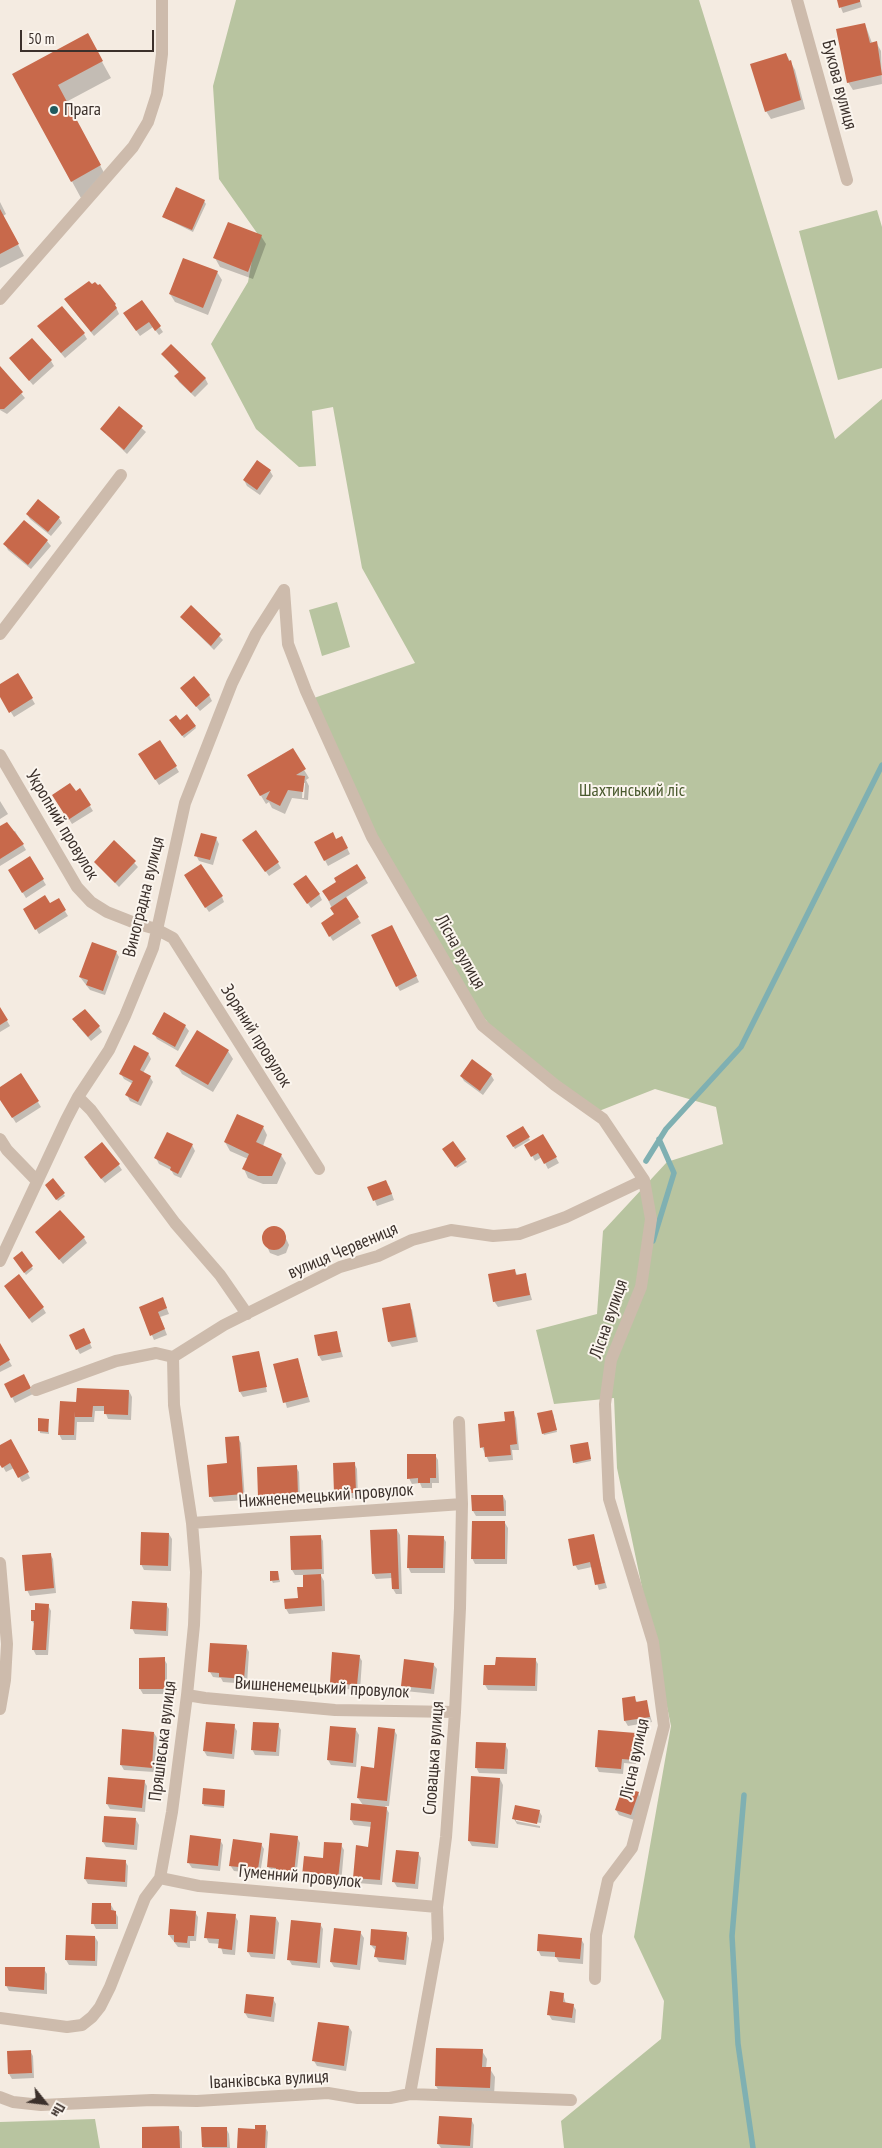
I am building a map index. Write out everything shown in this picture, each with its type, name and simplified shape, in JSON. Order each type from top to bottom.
[{"type":"street","points":[[0,299],[133,147],[148,122],[157,94],[162,54],[162,0]]},
{"type":"street","name":"Букова вулиця","points":[[797,0],[847,180]]},
{"type":"street","points":[[0,634],[121,475]]},
{"type":"street","name":"Виноградна вулиця","points":[[0,1261],[78,1097],[113,1042],[153,948],[185,803],[232,683],[256,634],[284,590]]},
{"type":"street","name":"Лісна вулиця","points":[[284,590],[288,644],[306,691],[372,836],[482,1025],[555,1085],[603,1119],[644,1180],[651,1219],[641,1287],[611,1360],[604,1404],[608,1498],[653,1642],[664,1726],[632,1848],[608,1880],[596,1935],[595,1979]]},
{"type":"street","name":"Укропний провулок","points":[[0,755],[77,887],[91,902],[107,912],[156,929]]},
{"type":"street","name":"Зоряний провулок","points":[[156,929],[173,938],[319,1169]]},
{"type":"street","points":[[78,1097],[92,1110],[175,1223],[220,1275],[247,1314]]},
{"type":"street","points":[[0,1139],[7,1150],[37,1181]]},
{"type":"street","name":"вулиця Червениця","points":[[173,1357],[188,1346],[247,1314],[340,1267],[378,1256],[412,1240],[450,1230],[493,1236],[519,1234],[566,1217],[644,1180]]},
{"type":"street","points":[[36,1390],[116,1361],[156,1353],[173,1357]]},
{"type":"street","name":"Пряшівська вулиця","points":[[0,2018],[68,2027],[82,2025],[92,2017],[100,2007],[110,1987],[145,1898],[160,1878],[172,1812],[187,1695],[194,1625],[196,1572],[192,1523],[174,1405],[173,1357]]},
{"type":"street","name":"Словацька вулиця","points":[[410,2094],[438,1939],[437,1907],[446,1837],[460,1608],[462,1504],[459,1422]]},
{"type":"street","name":"Нижненемецький провулок","points":[[192,1523],[462,1504]]},
{"type":"street","points":[[0,1563],[7,1644],[5,1680],[0,1709]]},
{"type":"street","name":"Вишненемецький провулок","points":[[187,1695],[335,1710],[455,1712]]},
{"type":"street","name":"Гуменний провулок","points":[[160,1878],[198,1886],[437,1907]]},
{"type":"street","name":"Іванківська вулиця","points":[[0,2097],[14,2102],[41,2105],[152,2100],[198,2101],[328,2093],[358,2098],[390,2098],[410,2094],[571,2100]]},
{"type":"green space","name":"Шахтинський ліс","points":[[236,0],[699,0],[835,439],[882,399],[882,2148],[564,2148],[561,2121],[661,2039],[664,2001],[634,1937],[671,1726],[617,1468],[614,1398],[554,1404],[536,1330],[597,1314],[603,1231],[667,1162],[723,1144],[716,1107],[655,1089],[599,1111],[509,1049],[449,974],[362,817],[314,698],[415,663],[362,568],[333,407],[312,411],[316,466],[299,467],[256,429],[211,344],[248,282],[257,233],[219,179],[213,86]]},
{"type":"green space","points":[[877,210],[882,227],[882,368],[838,380],[799,231]]},
{"type":"green space","points":[[337,602],[350,647],[322,656],[309,610]]},
{"type":"green space","points":[[95,2119],[100,2148],[0,2148],[0,2122]]},
{"type":"building","points":[[837,0],[860,0],[860,2],[839,8]]},
{"type":"building","points":[[865,23],[870,43],[877,41],[882,75],[847,83],[836,29]]},
{"type":"building","points":[[88,33],[103,61],[58,85],[101,165],[71,182],[12,74]]},
{"type":"building","points":[[786,53],[789,61],[791,60],[801,100],[765,112],[750,64]]},
{"type":"building","points":[[176,187],[205,200],[192,230],[162,217]]},
{"type":"building","points":[[0,209],[19,244],[0,254]]},
{"type":"building","points":[[228,222],[262,235],[248,272],[213,258]]},
{"type":"building","points":[[183,258],[218,271],[203,308],[169,294]]},
{"type":"building","points":[[89,281],[92,284],[95,282],[98,285],[100,284],[117,308],[91,332],[64,299]]},
{"type":"building","points":[[142,300],[161,326],[155,331],[149,322],[136,331],[123,313]]},
{"type":"building","points":[[62,306],[85,333],[61,353],[37,326]]},
{"type":"building","points":[[32,338],[52,360],[29,381],[9,358]]},
{"type":"building","points":[[171,344],[206,378],[191,393],[174,376],[179,372],[161,354]]},
{"type":"building","points":[[0,366],[23,392],[4,409],[0,409]]},
{"type":"building","points":[[119,406],[143,426],[124,450],[100,429]]},
{"type":"building","points":[[257,460],[271,470],[257,490],[243,480]]},
{"type":"building","points":[[38,499],[60,517],[48,532],[26,514]]},
{"type":"building","points":[[24,520],[48,540],[28,565],[3,544]]},
{"type":"building","points":[[191,605],[221,634],[211,646],[180,617]]},
{"type":"building","points":[[18,673],[33,698],[9,713],[0,697],[0,684]]},
{"type":"building","points":[[194,676],[210,695],[196,707],[180,688]]},
{"type":"building","points":[[187,714],[196,726],[182,736],[169,720],[176,715],[180,720]]},
{"type":"building","points":[[160,740],[177,766],[155,780],[138,754]]},
{"type":"building","points":[[293,748],[306,769],[296,775],[305,776],[303,792],[288,790],[280,806],[266,799],[270,791],[260,796],[247,775]]},
{"type":"building","points":[[70,783],[76,791],[80,788],[91,805],[68,820],[52,795]]},
{"type":"building","points":[[7,822],[24,844],[0,859],[0,826]]},
{"type":"building","points":[[256,830],[279,862],[265,872],[242,840]]},
{"type":"building","points":[[333,832],[336,839],[342,836],[348,848],[324,861],[314,842]]},
{"type":"building","points":[[201,833],[217,837],[210,860],[194,856]]},
{"type":"building","points":[[114,840],[136,861],[115,883],[94,862]]},
{"type":"building","points":[[30,856],[44,879],[22,893],[8,870]]},
{"type":"building","points":[[201,864],[223,896],[205,908],[184,875]]},
{"type":"building","points":[[357,864],[366,878],[329,901],[322,891],[336,882],[334,878]]},
{"type":"building","points":[[306,875],[320,894],[307,904],[293,884]]},
{"type":"building","points":[[45,895],[50,903],[59,898],[66,910],[35,930],[23,909]]},
{"type":"building","points":[[346,897],[359,917],[329,937],[321,923],[334,914],[330,908]]},
{"type":"building","points":[[392,925],[417,976],[396,987],[371,935]]},
{"type":"building","points":[[92,942],[117,951],[103,991],[86,985],[88,980],[79,977]]},
{"type":"building","points":[[0,1007],[8,1020],[0,1025]]},
{"type":"building","points":[[85,1009],[100,1026],[88,1037],[72,1019]]},
{"type":"building","points":[[164,1012],[186,1025],[175,1047],[152,1034]]},
{"type":"building","points":[[197,1030],[229,1050],[208,1085],[175,1066]]},
{"type":"building","points":[[134,1045],[149,1053],[140,1070],[151,1076],[138,1102],[125,1095],[133,1081],[119,1074]]},
{"type":"building","points":[[472,1059],[492,1074],[480,1091],[460,1076]]},
{"type":"building","points":[[21,1073],[39,1101],[12,1118],[0,1100],[0,1087]]},
{"type":"building","points":[[237,1114],[264,1126],[256,1142],[282,1154],[272,1176],[258,1176],[242,1169],[249,1154],[224,1142]]},
{"type":"building","points":[[523,1126],[530,1137],[513,1147],[506,1136]]},
{"type":"building","points":[[167,1132],[193,1144],[178,1174],[170,1170],[171,1167],[154,1158]]},
{"type":"building","points":[[543,1134],[557,1157],[544,1164],[538,1153],[531,1157],[524,1145]]},
{"type":"building","points":[[453,1141],[466,1159],[455,1167],[442,1149]]},
{"type":"building","points":[[102,1142],[120,1164],[101,1179],[84,1157]]},
{"type":"building","points":[[53,1178],[65,1193],[56,1200],[45,1185]]},
{"type":"building","points":[[386,1180],[392,1194],[373,1201],[367,1187]]},
{"type":"building","points":[[60,1210],[85,1237],[59,1260],[35,1232]]},
{"type":"building","points":[[274,1226],[279,1227],[285,1233],[285,1243],[279,1249],[274,1250],[269,1249],[263,1243],[262,1238],[263,1233],[269,1227]]},
{"type":"building","points":[[22,1251],[33,1266],[24,1273],[13,1258]]},
{"type":"building","points":[[515,1269],[516,1275],[526,1273],[530,1295],[493,1302],[488,1274]]},
{"type":"building","points":[[19,1274],[44,1307],[29,1319],[4,1286]]},
{"type":"building","points":[[163,1297],[167,1308],[158,1312],[165,1329],[150,1336],[139,1307]]},
{"type":"building","points":[[410,1303],[416,1337],[388,1342],[382,1308]]},
{"type":"building","points":[[84,1328],[91,1343],[76,1350],[69,1335]]},
{"type":"building","points":[[337,1331],[341,1352],[318,1356],[314,1335]]},
{"type":"building","points":[[0,1343],[10,1360],[0,1366]]},
{"type":"building","points":[[259,1351],[267,1387],[239,1392],[232,1356]]},
{"type":"building","points":[[298,1358],[308,1397],[283,1403],[273,1364]]},
{"type":"building","points":[[24,1374],[31,1388],[11,1398],[4,1384]]},
{"type":"building","points":[[77,1388],[129,1390],[128,1415],[104,1414],[104,1406],[93,1406],[92,1417],[75,1417],[75,1411],[74,1435],[58,1435],[60,1401],[76,1402]]},
{"type":"building","points":[[552,1410],[557,1430],[542,1434],[537,1413]]},
{"type":"building","points":[[514,1411],[517,1444],[510,1445],[511,1455],[485,1457],[484,1447],[480,1448],[478,1424],[505,1421],[504,1412]]},
{"type":"building","points":[[38,1418],[49,1419],[48,1432],[38,1431]]},
{"type":"building","points":[[239,1436],[243,1494],[209,1497],[207,1465],[227,1463],[225,1437]]},
{"type":"building","points":[[11,1439],[29,1472],[18,1478],[10,1463],[2,1468],[0,1465],[0,1445]]},
{"type":"building","points":[[588,1442],[591,1459],[573,1463],[570,1445]]},
{"type":"building","points":[[407,1454],[436,1454],[436,1478],[430,1478],[430,1483],[418,1483],[418,1478],[407,1479]]},
{"type":"building","points":[[355,1462],[356,1493],[334,1493],[333,1463]]},
{"type":"building","points":[[297,1465],[298,1495],[258,1497],[257,1467]]},
{"type":"building","points":[[471,1495],[503,1495],[504,1511],[472,1511]]},
{"type":"building","points":[[472,1521],[505,1521],[505,1559],[471,1559]]},
{"type":"building","points":[[397,1529],[399,1589],[392,1589],[391,1573],[372,1574],[370,1530]]},
{"type":"building","points":[[141,1532],[169,1533],[168,1566],[140,1565]]},
{"type":"building","points":[[594,1534],[605,1583],[595,1585],[590,1562],[573,1566],[568,1539]]},
{"type":"building","points":[[321,1535],[322,1569],[291,1570],[290,1536]]},
{"type":"building","points":[[408,1535],[444,1536],[443,1568],[407,1568]]},
{"type":"building","points":[[51,1553],[54,1588],[25,1591],[22,1555]]},
{"type":"building","points":[[270,1571],[278,1571],[279,1580],[270,1581]]},
{"type":"building","points":[[321,1574],[322,1606],[285,1609],[284,1599],[298,1598],[297,1587],[303,1587],[303,1575]]},
{"type":"building","points":[[132,1601],[167,1603],[166,1631],[130,1629]]},
{"type":"building","points":[[35,1603],[49,1604],[46,1650],[32,1650],[34,1621],[31,1621],[31,1610],[35,1610]]},
{"type":"building","points":[[210,1643],[247,1645],[244,1679],[219,1677],[219,1673],[208,1672]]},
{"type":"building","points":[[332,1652],[360,1655],[357,1685],[330,1683]]},
{"type":"building","points":[[165,1657],[165,1689],[139,1689],[139,1658]]},
{"type":"building","points":[[496,1657],[536,1658],[535,1686],[483,1685],[484,1665],[495,1665]]},
{"type":"building","points":[[404,1659],[434,1663],[431,1689],[401,1686]]},
{"type":"building","points":[[635,1696],[636,1702],[647,1700],[650,1717],[624,1721],[622,1698]]},
{"type":"building","points":[[206,1722],[235,1724],[232,1754],[203,1751]]},
{"type":"building","points":[[253,1722],[279,1723],[276,1752],[251,1750]]},
{"type":"building","points":[[330,1726],[356,1728],[353,1763],[327,1760]]},
{"type":"building","points":[[378,1727],[395,1729],[387,1801],[357,1798],[361,1766],[374,1768]]},
{"type":"building","points":[[122,1729],[154,1732],[152,1768],[120,1765]]},
{"type":"building","points":[[598,1730],[636,1733],[634,1760],[622,1759],[621,1769],[595,1767]]},
{"type":"building","points":[[476,1742],[506,1743],[504,1769],[475,1768]]},
{"type":"building","points":[[471,1776],[500,1778],[495,1844],[468,1841]]},
{"type":"building","points":[[108,1777],[145,1780],[142,1808],[106,1804]]},
{"type":"building","points":[[623,1787],[639,1792],[631,1815],[615,1810]]},
{"type":"building","points":[[203,1788],[225,1790],[224,1806],[202,1804]]},
{"type":"building","points":[[351,1803],[387,1807],[380,1880],[353,1878],[356,1845],[368,1847],[371,1822],[350,1820]]},
{"type":"building","points":[[515,1805],[540,1810],[537,1824],[512,1819]]},
{"type":"building","points":[[104,1816],[136,1818],[134,1845],[102,1842]]},
{"type":"building","points":[[270,1833],[298,1836],[294,1873],[276,1871],[276,1868],[267,1867]]},
{"type":"building","points":[[190,1835],[221,1839],[218,1866],[187,1863]]},
{"type":"building","points":[[233,1839],[262,1843],[258,1869],[229,1866]]},
{"type":"building","points":[[324,1842],[342,1843],[338,1879],[302,1876],[304,1856],[323,1858]]},
{"type":"building","points":[[396,1850],[419,1852],[415,1884],[392,1882]]},
{"type":"building","points":[[86,1857],[126,1860],[125,1882],[84,1879]]},
{"type":"building","points":[[92,1903],[111,1903],[111,1910],[116,1911],[116,1924],[91,1924]]},
{"type":"building","points":[[170,1909],[196,1911],[194,1936],[188,1936],[187,1943],[174,1942],[174,1935],[168,1935]]},
{"type":"building","points":[[207,1912],[236,1914],[232,1950],[218,1948],[219,1939],[204,1938]]},
{"type":"building","points":[[250,1915],[276,1917],[273,1954],[247,1952]]},
{"type":"building","points":[[291,1920],[321,1923],[317,1963],[287,1960]]},
{"type":"building","points":[[334,1928],[361,1931],[357,1965],[330,1962]]},
{"type":"building","points":[[371,1929],[407,1932],[404,1960],[374,1957],[376,1946],[370,1945]]},
{"type":"building","points":[[538,1934],[582,1938],[580,1959],[555,1957],[555,1952],[537,1951]]},
{"type":"building","points":[[66,1935],[95,1936],[95,1961],[65,1960]]},
{"type":"building","points":[[5,1967],[45,1967],[44,1990],[5,1986]]},
{"type":"building","points":[[550,1991],[564,1993],[563,2002],[574,2004],[572,2018],[547,2015]]},
{"type":"building","points":[[246,1994],[274,1997],[271,2017],[244,2013]]},
{"type":"building","points":[[318,2022],[349,2026],[344,2066],[312,2061]]},
{"type":"building","points":[[436,2048],[483,2049],[482,2067],[491,2067],[490,2088],[435,2086]]},
{"type":"building","points":[[31,2050],[32,2073],[8,2074],[7,2051]]},
{"type":"building","points":[[439,2116],[472,2118],[470,2146],[437,2144]]},
{"type":"building","points":[[255,2125],[266,2125],[265,2148],[237,2148],[238,2128],[255,2129]]},
{"type":"building","points":[[179,2126],[180,2148],[142,2148],[142,2127]]},
{"type":"building","points":[[201,2127],[227,2127],[227,2147],[202,2147]]},
{"type":"waterway","points":[[646,1161],[666,1129],[741,1047],[882,765]]},
{"type":"waterway","points":[[653,1241],[674,1173],[659,1139]]},
{"type":"waterway","points":[[744,1795],[732,1936],[738,2044],[753,2148]]},
{"type":"place","name":"Прага","points":[[54,110]]}]
